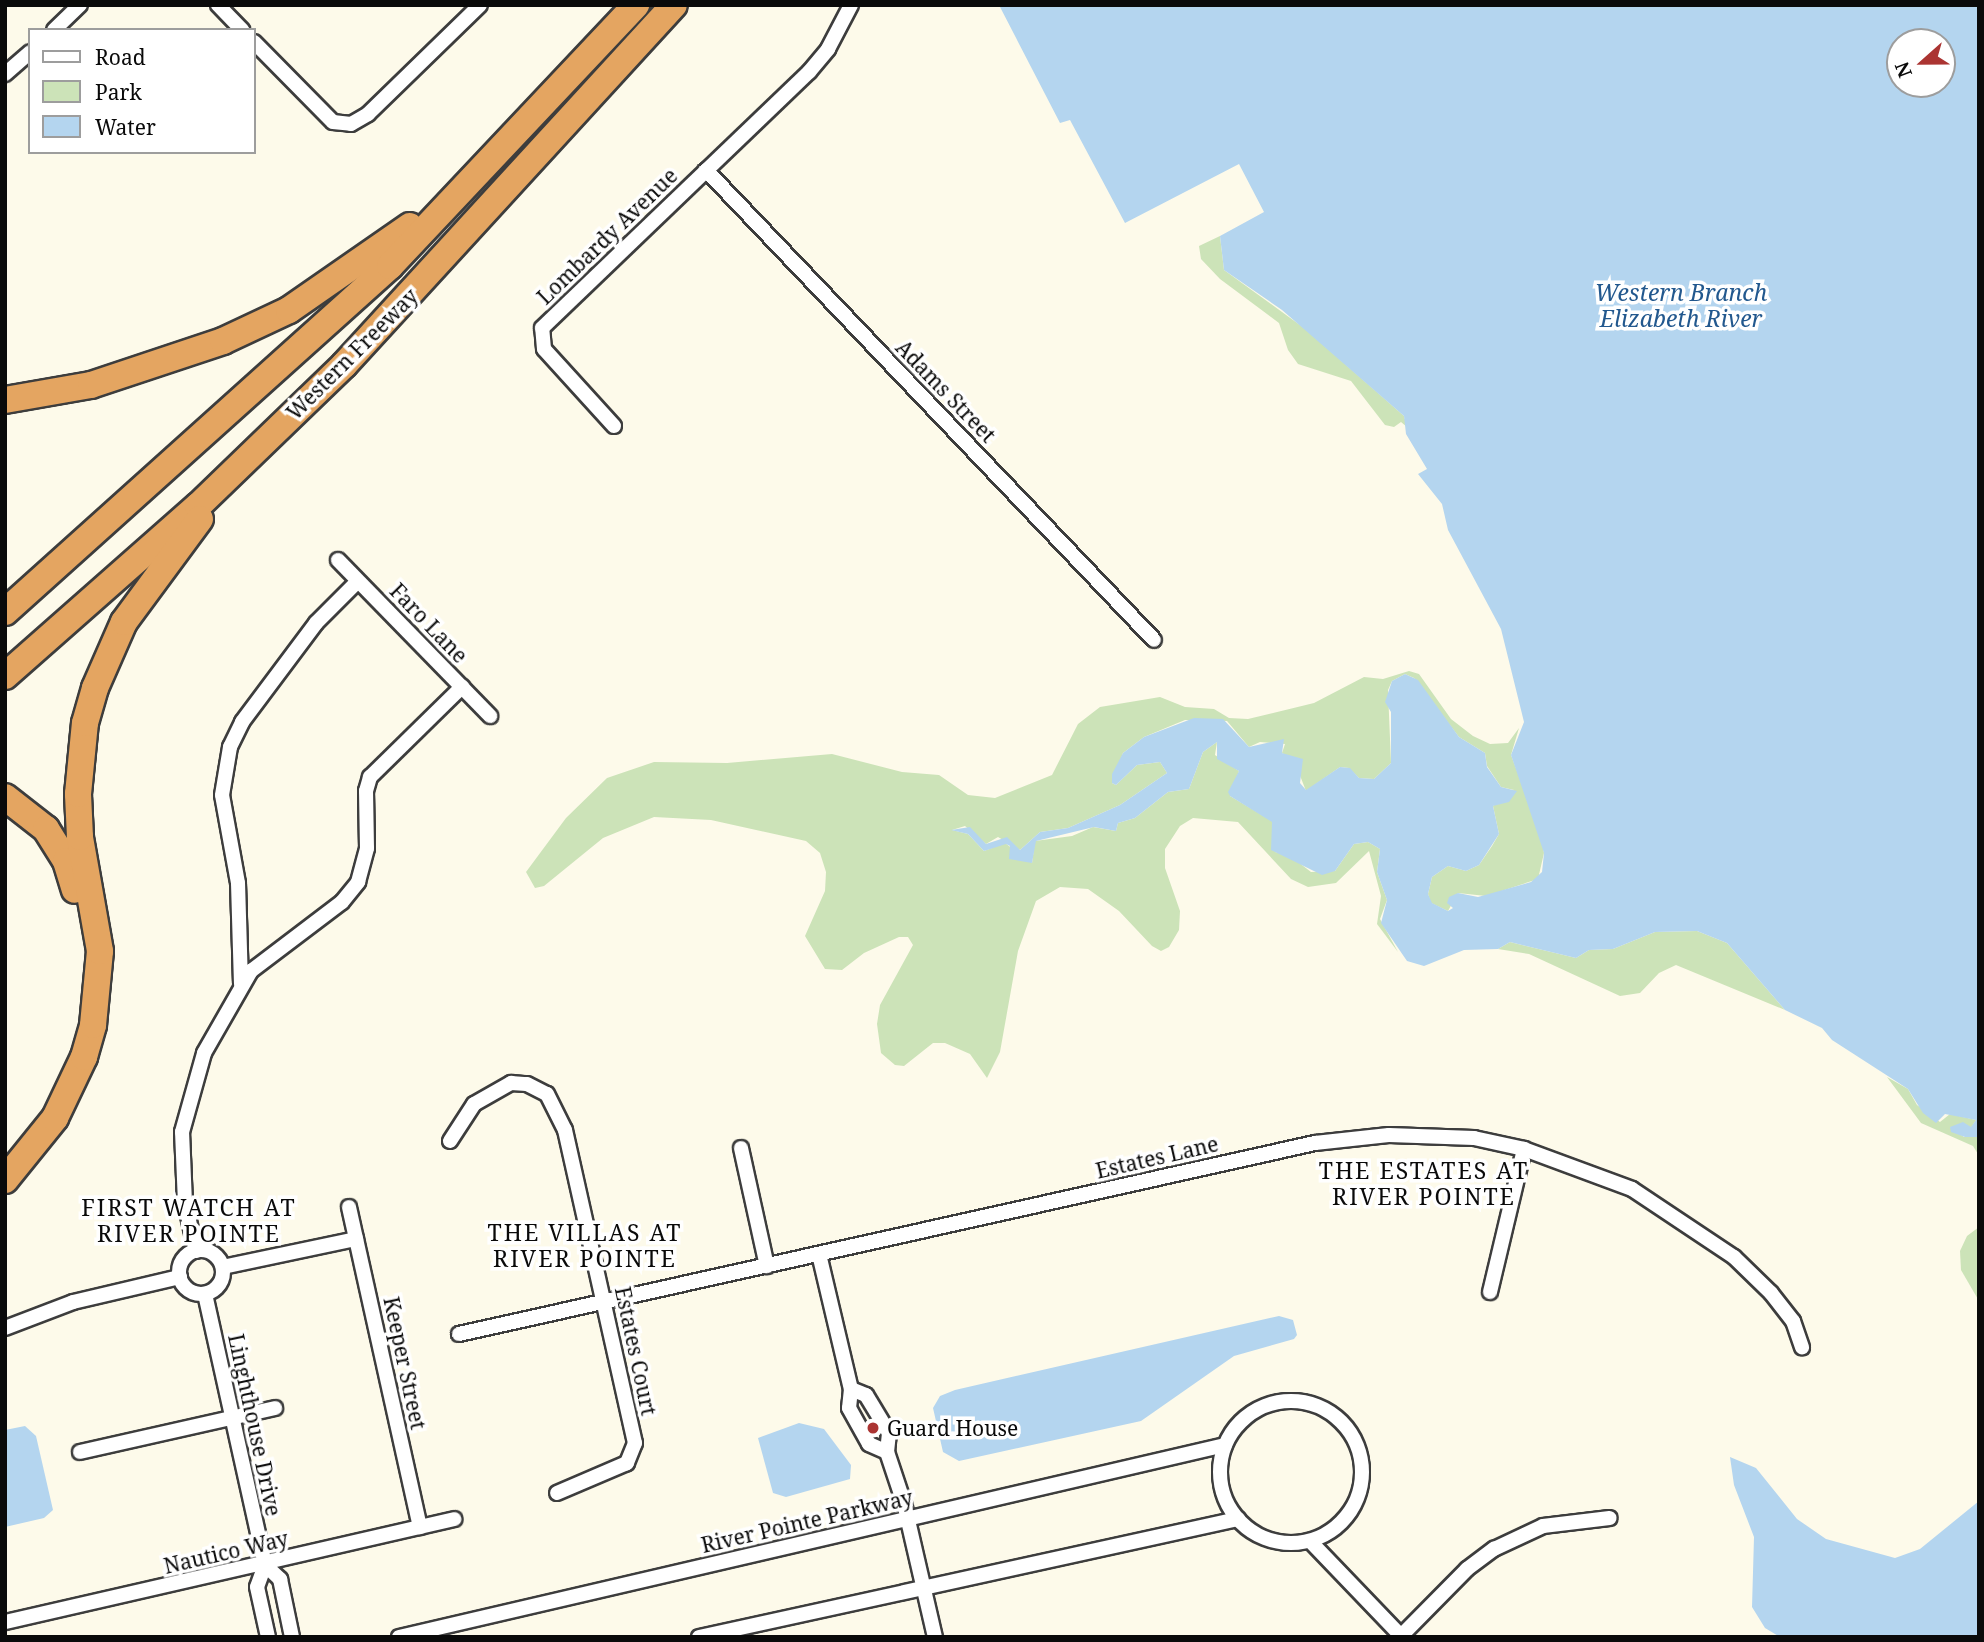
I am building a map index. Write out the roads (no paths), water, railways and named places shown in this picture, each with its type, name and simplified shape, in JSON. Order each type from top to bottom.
[{"type":"highway","name":"Western Freeway","points":[[5,612],[390,266],[636,5]]},
{"type":"highway","name":"Western Freeway","points":[[5,676],[238,468],[385,324],[674,5]]},
{"type":"highway","points":[[5,400],[91,385],[158,365],[289,310],[371,255],[488,164]]},
{"type":"highway","points":[[5,1180],[55,1118],[84,1057],[93,1025],[100,951],[80,837],[78,794],[85,723],[95,688],[135,606],[238,468]]},
{"type":"highway","points":[[5,797],[46,829],[66,861],[79,909],[84,954],[82,992],[68,1055],[43,1108],[7,1153]]},
{"type":"street","points":[[56,28],[80,5]]},
{"type":"street","points":[[218,5],[240,28]]},
{"type":"street","points":[[256,44],[333,122],[351,124],[374,108],[480,5]]},
{"type":"street","name":"Lombardy Avenue","points":[[614,426],[544,349],[539,335],[809,72],[851,5]]},
{"type":"street","points":[[5,74],[28,54]]},
{"type":"street","name":"Adams Street","points":[[706,170],[1154,640]]},
{"type":"street","name":"Faro Lane","points":[[338,560],[490,716]]},
{"type":"street","points":[[241,984],[238,883],[222,795],[230,747],[249,712],[316,623],[358,581]]},
{"type":"street","points":[[196,1251],[182,1168],[186,1106],[204,1053],[241,984],[263,959],[350,894],[358,882],[367,848],[366,791],[370,777],[462,687]]},
{"type":"street","name":"Estates Court","points":[[450,1140],[463,1116],[490,1091],[511,1083],[527,1084],[547,1094],[565,1130],[635,1443],[633,1456],[618,1467],[557,1493]]},
{"type":"street","name":"Estates Lane","points":[[459,1334],[1314,1143],[1389,1135],[1474,1138],[1524,1149],[1632,1189],[1683,1220],[1771,1293],[1793,1321],[1802,1347]]},
{"type":"street","points":[[741,1148],[767,1266]]},
{"type":"street","points":[[1490,1292],[1524,1149]]},
{"type":"street","name":"Keeper Street","points":[[349,1207],[420,1527]]},
{"type":"street","points":[[223,1267],[356,1239]]},
{"type":"street","points":[[196,1251],[216,1255],[223,1267],[220,1285],[205,1294],[192,1292],[180,1277],[184,1258],[196,1251]]},
{"type":"street","points":[[819,1254],[851,1389],[849,1408],[869,1444],[887,1451]]},
{"type":"street","points":[[5,1328],[73,1302],[180,1277]]},
{"type":"street","name":"Linghthouse Drive","points":[[205,1294],[265,1565],[257,1587],[268,1637]]},
{"type":"street","points":[[851,1389],[866,1395],[889,1433],[887,1451],[908,1520],[935,1637]]},
{"type":"street","points":[[1275,1402],[1308,1402],[1339,1417],[1358,1445],[1363,1479],[1351,1511],[1340,1524],[1310,1541],[1271,1540],[1238,1519],[1221,1484],[1225,1445],[1244,1417],[1275,1402]]},
{"type":"street","points":[[80,1452],[275,1408]]},
{"type":"street","name":"River Pointe Parkway","points":[[399,1637],[1225,1445]]},
{"type":"street","points":[[1310,1541],[1402,1637],[1467,1569],[1493,1549],[1543,1526],[1609,1518]]},
{"type":"street","name":"Nautico Way","points":[[5,1622],[265,1565],[454,1519]]},
{"type":"street","points":[[699,1637],[1238,1519]]},
{"type":"street","name":"Linghthouse Drive","points":[[265,1565],[280,1579],[292,1637]]},
{"type":"water","name":"Western Branch Elizabeth River","points":[[999,5],[1979,5],[1979,1137],[1965,1137],[1951,1132],[1950,1127],[1963,1122],[1971,1127],[1976,1120],[1945,1114],[1936,1123],[1923,1113],[1908,1089],[1832,1040],[1822,1028],[1785,1010],[1727,943],[1697,931],[1655,932],[1613,949],[1589,950],[1576,958],[1510,942],[1498,949],[1464,950],[1424,966],[1407,961],[1381,923],[1387,900],[1377,872],[1380,849],[1368,842],[1354,844],[1335,871],[1322,875],[1271,850],[1272,822],[1230,796],[1228,792],[1239,771],[1217,759],[1217,742],[1203,752],[1189,789],[1168,792],[1135,818],[1118,823],[1116,831],[1094,827],[1036,841],[1032,863],[1009,859],[1010,846],[1006,844],[984,851],[968,834],[951,830],[970,827],[986,844],[1007,837],[1020,850],[1040,832],[1068,828],[1120,805],[1167,773],[1160,762],[1137,765],[1116,785],[1112,783],[1112,774],[1123,753],[1144,737],[1194,718],[1223,719],[1249,747],[1284,739],[1282,753],[1303,759],[1300,783],[1306,790],[1340,767],[1350,768],[1359,778],[1374,779],[1391,763],[1391,712],[1385,702],[1392,681],[1405,674],[1418,680],[1459,737],[1485,753],[1487,767],[1501,787],[1517,791],[1509,802],[1493,806],[1499,834],[1479,865],[1466,871],[1448,866],[1432,877],[1428,894],[1432,903],[1448,911],[1453,908],[1447,903],[1449,897],[1458,893],[1478,897],[1531,882],[1542,872],[1544,853],[1511,755],[1524,722],[1501,629],[1448,530],[1442,504],[1418,474],[1427,469],[1406,434],[1404,416],[1282,310],[1224,270],[1220,236],[1264,212],[1239,164],[1125,223],[1070,120],[1060,123]]},
{"type":"water","points":[[1279,1316],[1293,1320],[1297,1335],[1294,1339],[1234,1356],[1141,1421],[959,1461],[943,1452],[933,1408],[940,1396],[955,1390]]},
{"type":"water","points":[[799,1423],[824,1429],[851,1465],[850,1479],[786,1497],[773,1493],[758,1438]]},
{"type":"water","points":[[25,1426],[36,1436],[53,1510],[44,1518],[5,1527],[5,1430]]},
{"type":"water","points":[[1730,1457],[1756,1468],[1797,1519],[1826,1539],[1895,1558],[1920,1549],[1979,1501],[1979,1637],[1780,1637],[1765,1628],[1752,1607],[1754,1537],[1734,1485]]},
{"type":"place","name":"Guard House","points":[[873,1428]]},
{"type":"district","name":"THE ESTATES AT RIVER POINTE","points":[[1424,1183]]},
{"type":"district","name":"FIRST WATCH AT RIVER POINTE","points":[[189,1220]]},
{"type":"district","name":"THE VILLAS AT RIVER POINTE","points":[[585,1245]]}]
